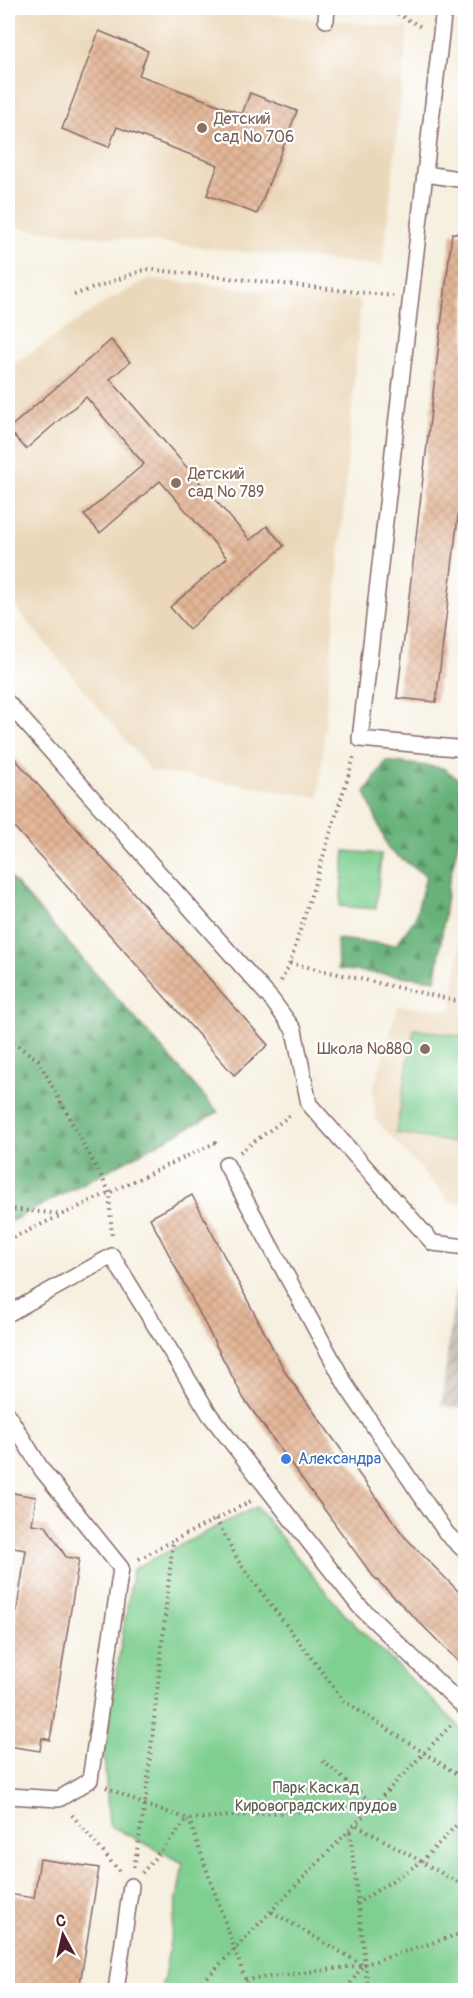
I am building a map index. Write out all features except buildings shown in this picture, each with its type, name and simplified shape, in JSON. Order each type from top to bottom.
[{"type":"lane","points":[[444,8],[360,739],[465,749]]},
{"type":"lane","points":[[426,174],[458,179]]},
{"type":"lane","points":[[8,704],[272,1000],[294,1030],[309,1104],[433,1243],[465,1247]]},
{"type":"lane","points":[[226,1164],[347,1387],[447,1534],[465,1552]]},
{"type":"lane","points":[[8,1314],[112,1256],[210,1415],[359,1606],[462,1713]]},
{"type":"lane","points":[[8,1415],[42,1470],[121,1568],[90,1780],[59,1799],[8,1796]]},
{"type":"lane","points":[[116,1990],[131,1886]]},
{"type":"path","points":[[387,8],[441,38]]},
{"type":"path","points":[[74,295],[147,269],[411,298]]},
{"type":"path","points":[[360,739],[290,963],[465,1003]]},
{"type":"path","points":[[8,1039],[38,1060],[109,1191],[112,1256]]},
{"type":"path","points":[[8,1240],[215,1143],[226,1164],[309,1104]]},
{"type":"path","points":[[8,1209],[62,1214]]},
{"type":"path","points":[[121,1568],[270,1491]]},
{"type":"path","points":[[216,1520],[240,1564],[344,1701],[465,1780]]},
{"type":"path","points":[[131,1886],[145,1805],[173,1541]]},
{"type":"path","points":[[195,1990],[357,1825],[462,1713]]},
{"type":"path","points":[[323,1761],[375,1805]]},
{"type":"path","points":[[90,1780],[145,1805],[189,1819],[375,1805]]},
{"type":"path","points":[[59,1799],[131,1886]]},
{"type":"path","points":[[356,1904],[422,1862],[465,1815]]},
{"type":"path","points":[[131,1886],[189,1819]]},
{"type":"path","points":[[189,1819],[249,1990]]},
{"type":"path","points":[[357,1825],[465,1887]]},
{"type":"path","points":[[350,1832],[356,1904],[368,1990]]},
{"type":"path","points":[[272,1912],[363,1965]]},
{"type":"path","points":[[245,1980],[363,1965],[465,1932]]},
{"type":"path","points":[[346,1990],[363,1965]]},
{"type":"shaded area","name":"Детский сад № 706","points":[[8,8],[206,8],[408,28],[383,266],[8,227]]},
{"type":"shaded area","name":"Детский сад № 789","points":[[149,279],[361,300],[319,797],[151,771],[8,598],[8,368],[107,301]]},
{"type":"shaded area","name":"Школа №880","points":[[465,910],[465,1204],[450,1202],[376,1120],[373,1089],[398,1006],[451,1009]]},
{"type":"shaded area","points":[[455,1289],[465,1290],[465,1409],[441,1406]]},
{"type":"green space","points":[[386,761],[443,768],[465,784],[465,814],[448,886],[436,980],[338,969],[337,939],[396,945],[415,919],[426,876],[389,850],[365,792]]},
{"type":"green space","points":[[345,851],[381,854],[376,909],[340,906]]},
{"type":"green space","points":[[8,875],[218,1112],[8,1223]]},
{"type":"green space","points":[[414,1029],[465,1037],[465,1088],[456,1143],[396,1133]]},
{"type":"green space","name":"Парк Каскад Кировоградских прудов","points":[[256,1507],[346,1616],[465,1732],[465,1990],[162,1990],[183,1863],[109,1825],[104,1753],[133,1569]]},
{"type":"place","name":"Детский сад № 706","points":[[202,128]]},
{"type":"place","name":"Детский сад № 789","points":[[176,483]]},
{"type":"place","name":"Школа №880","points":[[425,1049]]},
{"type":"place","name":"Александра","points":[[286,1459]]}]
